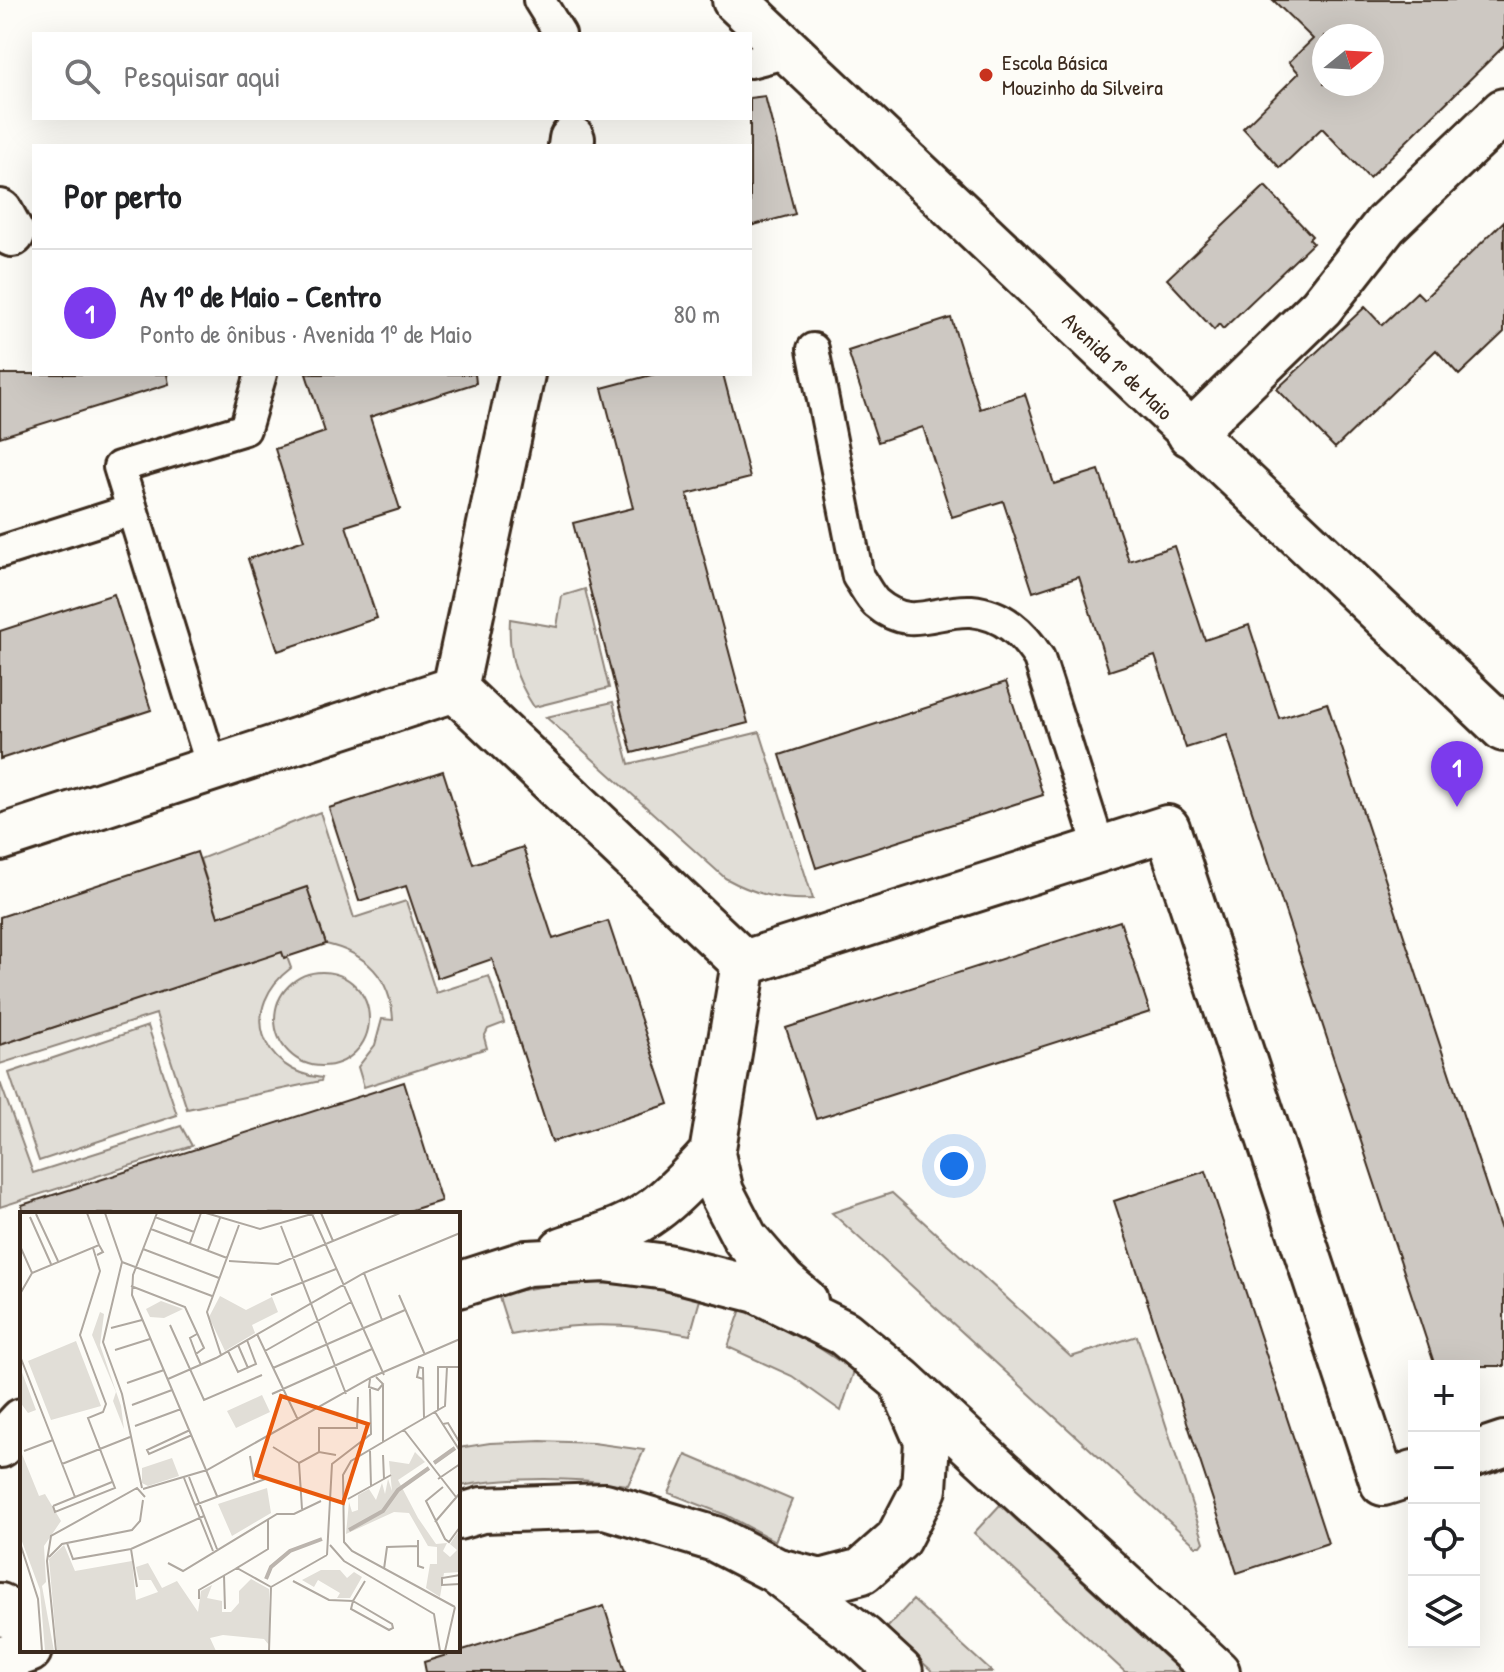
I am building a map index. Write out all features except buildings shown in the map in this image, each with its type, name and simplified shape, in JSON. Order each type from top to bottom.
[{"type":"street","name":"Avenida 1º de Maio","points":[[735,0],[770,57],[1190,434],[1504,729]]},
{"type":"street","points":[[1190,434],[1321,307],[1386,224],[1504,111]]},
{"type":"street","points":[[455,689],[522,376]]},
{"type":"street","points":[[455,689],[744,963]]},
{"type":"street","points":[[0,838],[455,689]]},
{"type":"street","points":[[744,963],[1167,828],[1383,1483],[1408,1475]]},
{"type":"street","points":[[744,963],[712,1154],[721,1192],[745,1238],[783,1282],[902,1381],[1217,1672]]},
{"type":"street","points":[[460,1284],[619,1229],[652,1212],[712,1154]]},
{"type":"street","points":[[527,1263],[605,1259],[667,1267],[757,1290],[844,1333]]},
{"type":"street","points":[[775,1570],[821,1582],[862,1571],[898,1539],[924,1489],[927,1441],[902,1381]]},
{"type":"street","points":[[0,1427],[20,1422]]},
{"type":"street","points":[[0,1445],[20,1423]]},
{"type":"street","points":[[1480,1452],[1504,1444]]},
{"type":"street","points":[[460,1516],[482,1510],[605,1506],[715,1539],[775,1570],[863,1638],[900,1672]]},
{"type":"street","points":[[0,1606],[20,1619]]},
{"type":"street","points":[[0,1660],[23,1652]]},
{"type":"lane","points":[[539,0],[559,32]]},
{"type":"lane","points":[[813,349],[858,577],[876,602],[895,614],[916,620],[970,611],[1004,621],[1025,637],[1039,658],[1100,849]]},
{"type":"lane","points":[[212,767],[119,467],[245,429],[260,376]]},
{"type":"lane","points":[[0,552],[132,510]]},
{"type":"shaded area","points":[[585,589],[609,688],[534,707],[514,665],[510,619],[557,627],[562,596]]},
{"type":"shaded area","points":[[613,702],[629,764],[760,732],[813,899],[768,895],[725,878],[546,717]]},
{"type":"shaded area","points":[[320,812],[354,918],[406,901],[436,993],[489,976],[504,1023],[488,1029],[484,1037],[487,1048],[364,1087],[358,1067],[375,1045],[382,1019],[393,1020],[391,1005],[374,970],[353,954],[326,944],[306,887],[266,901],[291,968],[275,984],[265,1001],[261,1018],[263,1035],[283,1063],[300,1073],[322,1078],[321,1081],[187,1109],[156,1014],[0,1064],[0,1045],[234,967],[200,859]]},
{"type":"shaded area","points":[[322,972],[340,976],[355,986],[365,1001],[369,1019],[365,1037],[355,1052],[340,1062],[322,1066],[304,1062],[289,1052],[279,1037],[275,1019],[279,1001],[289,986],[304,976]]},
{"type":"shaded area","points":[[148,1026],[177,1115],[39,1161],[9,1073]]},
{"type":"shaded area","points":[[0,1082],[33,1173],[181,1126],[192,1146],[0,1207]]},
{"type":"shaded area","points":[[892,1193],[1071,1357],[1137,1336],[1204,1542],[1201,1546],[1196,1546],[832,1213]]},
{"type":"shaded area","points":[[594,1283],[649,1286],[701,1296],[690,1335],[600,1325],[511,1335],[498,1294],[546,1286]]},
{"type":"shaded area","points":[[741,1309],[801,1336],[854,1371],[841,1411],[792,1376],[728,1347]]},
{"type":"shaded area","points":[[490,1443],[593,1443],[644,1450],[628,1485],[544,1479],[502,1480],[460,1486],[460,1448]]},
{"type":"shaded area","points":[[686,1455],[792,1500],[775,1541],[726,1515],[669,1493]]},
{"type":"shaded area","points":[[1000,1505],[1181,1672],[1125,1672],[974,1533]]},
{"type":"shaded area","points":[[913,1600],[992,1672],[933,1672],[886,1629]]},
{"type":"place","name":"Escola Básica Mouzinho da Silveira","points":[[986,75]]},
{"type":"place","name":"Av 1º de Maio - Centro","points":[[1457,807]]}]
